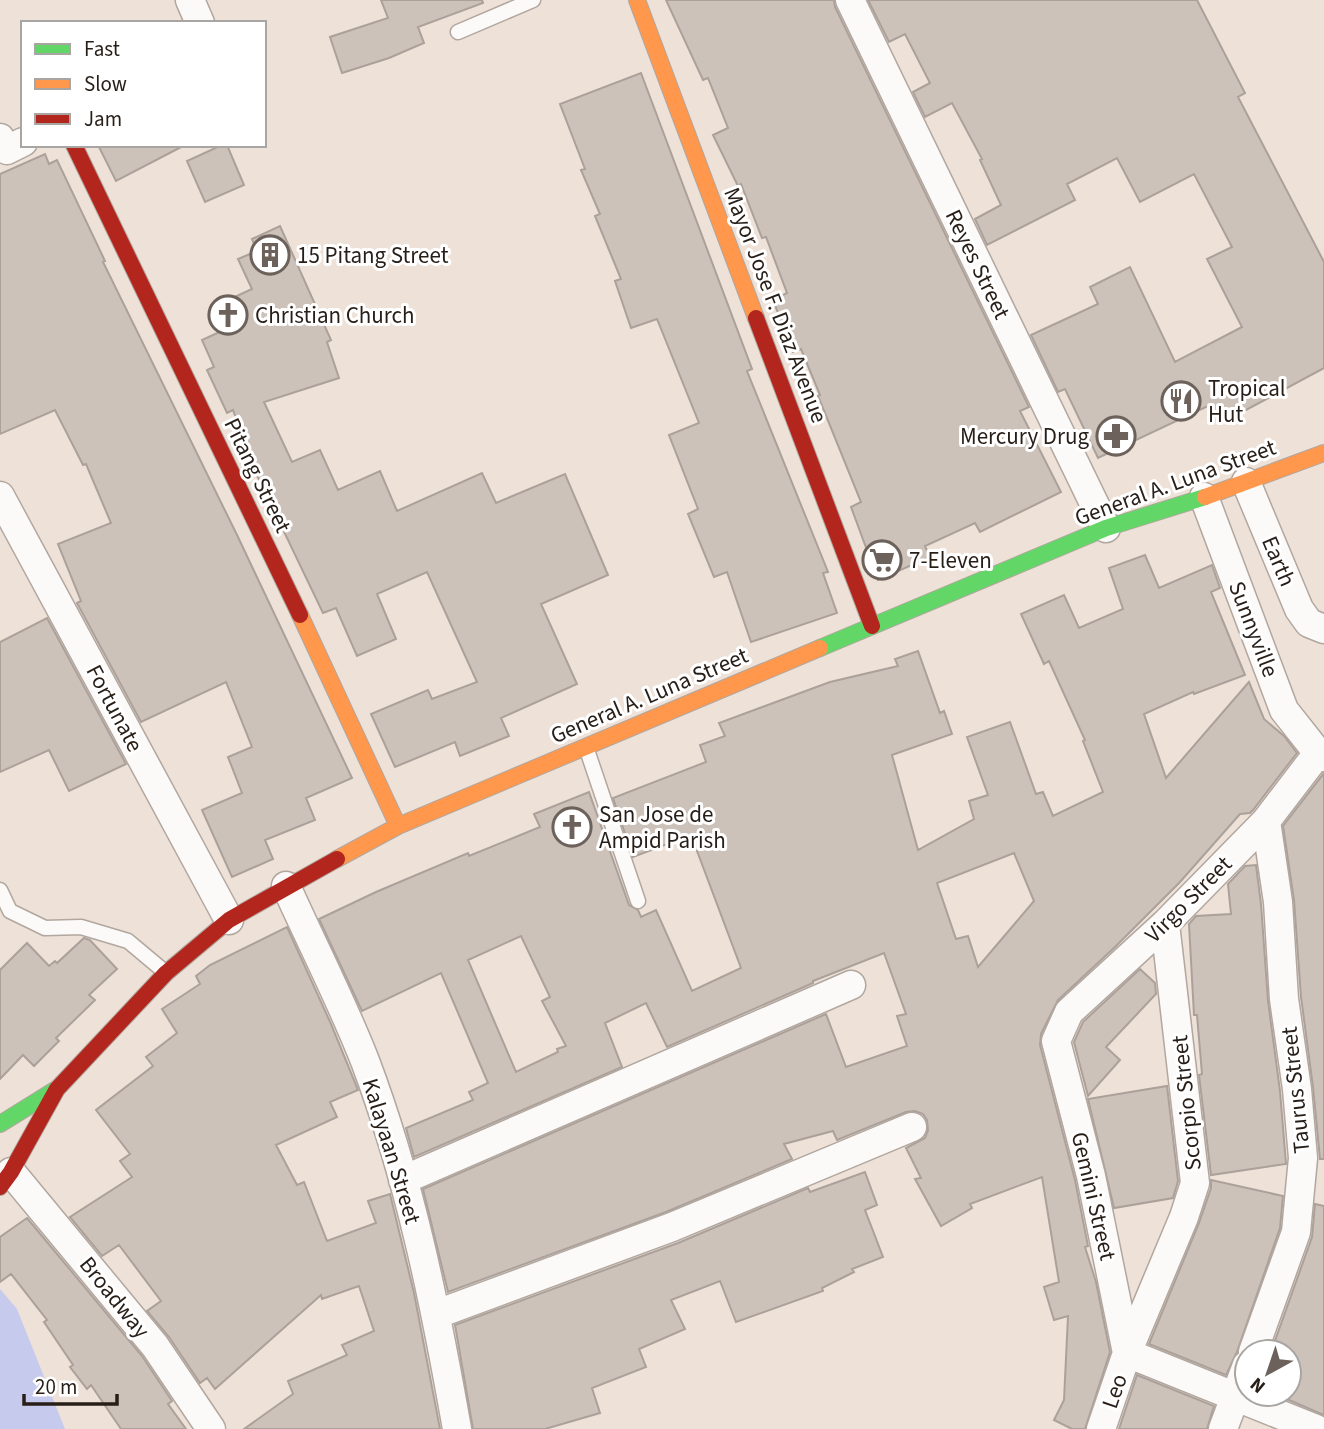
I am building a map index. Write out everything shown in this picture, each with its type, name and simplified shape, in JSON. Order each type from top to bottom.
[{"type":"main road","name":"Mayor Jose F. Diaz Avenue","points":[[637,0],[872,626]]},
{"type":"main road","name":"Pitang Street","points":[[76,147],[333,684],[398,826]]},
{"type":"main road","name":"General A. Luna Street","points":[[6,1179],[57,1089],[166,973],[229,920],[286,886],[398,826],[1106,528],[1203,497],[1324,453]]},
{"type":"main road","name":"General A. Luna Street","points":[[0,1124],[57,1089]]},
{"type":"street","points":[[190,0],[199,21]]},
{"type":"street","name":"Reyes Street","points":[[850,0],[1106,528]]},
{"type":"street","name":"Earth","points":[[1246,482],[1299,609],[1310,623],[1324,629]]},
{"type":"street","name":"Fortunate","points":[[0,496],[229,920]]},
{"type":"street","name":"Sunnyville","points":[[1203,497],[1284,710],[1319,747]]},
{"type":"street","name":"Virgo Street","points":[[1056,1041],[1069,1012],[1165,925],[1266,821],[1319,747]]},
{"type":"street","name":"Taurus Street","points":[[1258,1338],[1296,1232],[1303,1158],[1297,1089],[1284,999],[1278,902],[1266,821]]},
{"type":"street","name":"Kalayaan Street","points":[[286,886],[364,1061],[403,1180],[437,1314],[457,1429]]},
{"type":"street","name":"Scorpio Street","points":[[1127,1353],[1184,1217],[1195,1183],[1165,925]]},
{"type":"street","points":[[403,1180],[852,985]]},
{"type":"street","name":"Gemini Street","points":[[1056,1041],[1091,1176],[1127,1353]]},
{"type":"street","points":[[437,1314],[672,1227],[912,1127]]},
{"type":"street","name":"Broadway","points":[[6,1179],[155,1346],[211,1429]]},
{"type":"street","points":[[1127,1353],[1233,1394]]},
{"type":"street","name":"Leo","points":[[1101,1429],[1127,1353]]},
{"type":"street","points":[[1223,1429],[1233,1401]]},
{"type":"street","points":[[1266,1408],[1315,1429]]},
{"type":"lane","points":[[458,32],[533,0]]},
{"type":"lane","points":[[586,747],[638,901]]},
{"type":"lane","points":[[0,890],[10,911],[45,928],[81,927],[128,941],[166,973]]},
{"type":"water","points":[[0,1289],[17,1309],[65,1429],[0,1429]]},
{"type":"building","points":[[381,0],[482,0],[483,3],[418,27],[424,43],[342,73],[330,37],[388,18]]},
{"type":"building","points":[[666,0],[834,0],[835,7],[1029,407],[1020,411],[1061,492],[980,532],[975,523],[925,546],[930,557],[878,580],[851,507],[861,502],[801,349],[793,352],[773,300],[787,293],[766,237],[762,238],[741,184],[738,186],[713,135],[728,128],[708,78],[703,80]]},
{"type":"building","points":[[868,0],[1197,0],[1245,93],[1238,97],[1324,262],[1324,368],[1220,424],[1210,405],[1098,458],[1065,389],[1058,392],[1031,335],[1098,304],[1090,287],[1130,267],[1175,362],[1242,327],[1207,259],[1232,247],[1194,174],[1140,202],[1117,158],[1067,184],[1075,200],[987,245],[975,219],[1001,205],[980,160],[982,159],[952,103],[925,117],[913,92],[930,83],[905,34],[889,42]]},
{"type":"building","points":[[641,73],[752,369],[747,371],[828,572],[823,573],[837,613],[751,642],[727,572],[714,577],[688,514],[698,509],[669,435],[699,423],[657,319],[631,328],[615,281],[621,279],[595,216],[600,214],[581,170],[585,169],[560,104]]},
{"type":"building","points":[[99,147],[181,147],[116,181]]},
{"type":"building","points":[[218,147],[228,147],[244,185],[205,202],[187,161]]},
{"type":"building","points":[[45,154],[49,164],[57,160],[105,261],[103,262],[352,778],[306,798],[315,820],[265,840],[273,859],[232,877],[202,810],[242,793],[228,757],[252,747],[226,682],[141,722],[77,603],[81,601],[58,544],[111,523],[86,464],[83,465],[55,410],[0,434],[0,174]]},
{"type":"building","points":[[280,226],[331,340],[327,342],[339,378],[264,402],[292,462],[320,450],[338,490],[380,471],[397,511],[482,473],[496,503],[565,474],[608,575],[541,604],[577,684],[501,718],[509,736],[460,756],[455,742],[395,767],[371,714],[428,690],[432,699],[477,682],[427,572],[377,594],[396,639],[357,656],[336,608],[323,613],[252,465],[233,410],[227,413],[207,370],[214,367],[202,340],[224,330],[213,307],[252,289],[238,259],[257,251],[252,239]]},
{"type":"building","points":[[1145,555],[1159,588],[1212,565],[1220,588],[1211,592],[1245,675],[1194,694],[1193,692],[1144,714],[1166,778],[1249,682],[1264,719],[1284,736],[1297,753],[1253,810],[1240,814],[1180,882],[1058,1000],[1041,1034],[1040,1045],[1075,1180],[1088,1246],[1085,1247],[1096,1282],[1110,1352],[1085,1429],[1072,1429],[1054,1420],[1064,1400],[1068,1316],[1054,1320],[1044,1287],[1059,1282],[1042,1177],[970,1204],[972,1208],[941,1226],[915,1179],[921,1178],[906,1148],[925,1138],[928,1130],[923,1114],[915,1111],[906,1112],[837,1140],[833,1131],[784,1144],[792,1159],[666,1212],[448,1292],[423,1189],[826,1014],[846,1067],[907,1046],[897,1016],[906,1014],[884,953],[813,981],[667,1047],[646,1003],[605,1023],[622,1067],[414,1157],[406,1128],[473,1100],[469,1092],[488,1083],[441,973],[362,1011],[319,919],[468,853],[469,856],[540,827],[534,814],[589,792],[629,905],[638,910],[641,917],[656,910],[692,991],[741,968],[691,835],[633,857],[613,798],[706,762],[700,745],[725,736],[719,723],[830,682],[898,666],[895,659],[918,651],[940,713],[944,711],[952,734],[892,755],[918,850],[974,819],[969,801],[988,795],[967,737],[1010,722],[1036,794],[1043,792],[1053,816],[1103,792],[1083,741],[1085,740],[1049,661],[1044,664],[1021,614],[1064,595],[1079,628],[1123,609],[1109,568]],"holes":[[[1014,853],[1034,901],[978,967],[968,936],[956,939],[937,883]],[[521,936],[550,997],[542,1001],[566,1046],[516,1072],[468,960]]]},
{"type":"building","points":[[47,618],[126,764],[69,791],[49,750],[0,772],[0,642]]},
{"type":"building","points":[[1324,773],[1324,1159],[1320,1159],[1301,997],[1294,900],[1283,826]]},
{"type":"building","points":[[1256,865],[1286,1164],[1211,1175],[1199,1075],[1202,1074],[1197,1015],[1194,1015],[1189,924],[1196,916],[1231,914],[1228,884],[1245,866]]},
{"type":"building","points":[[287,927],[358,1090],[330,1102],[337,1117],[276,1145],[297,1185],[304,1182],[327,1241],[376,1223],[368,1201],[390,1194],[414,1293],[440,1429],[244,1429],[293,1394],[288,1381],[347,1355],[342,1345],[374,1331],[359,1286],[322,1299],[321,1295],[215,1389],[207,1378],[200,1383],[169,1337],[147,1311],[161,1301],[119,1245],[102,1256],[70,1217],[132,1177],[120,1161],[130,1154],[96,1110],[153,1066],[146,1057],[177,1033],[162,1009],[200,984],[196,976],[210,965]]},
{"type":"building","points":[[84,938],[90,940],[117,969],[89,995],[95,1000],[56,1038],[59,1041],[34,1066],[23,1055],[0,1079],[0,970],[27,943],[49,966],[55,961],[57,963]]},
{"type":"building","points":[[1140,969],[1155,983],[1156,994],[1106,1047],[1120,1060],[1088,1096],[1074,1042],[1083,1022]]},
{"type":"building","points":[[1167,1086],[1178,1181],[1173,1198],[1114,1208],[1088,1099]]},
{"type":"building","points":[[865,1172],[877,1205],[865,1210],[883,1257],[852,1269],[854,1272],[822,1288],[823,1291],[736,1322],[720,1281],[671,1300],[685,1329],[639,1349],[646,1367],[592,1388],[600,1413],[545,1429],[473,1429],[455,1325],[678,1243],[808,1188],[810,1192]]},
{"type":"building","points":[[1211,1180],[1283,1196],[1280,1228],[1242,1338],[1233,1338],[1233,1360],[1226,1375],[1149,1344],[1211,1188]]},
{"type":"building","points":[[1315,1204],[1324,1206],[1324,1415],[1303,1406],[1303,1338],[1276,1338],[1312,1237]]},
{"type":"building","points":[[27,1218],[142,1356],[172,1401],[168,1404],[186,1429],[121,1429],[91,1385],[87,1389],[70,1367],[73,1365],[44,1322],[47,1320],[11,1274],[0,1282],[0,1237]]},
{"type":"building","points":[[1137,1375],[1214,1406],[1207,1429],[1119,1429]]},
{"type":"traffic: fast","points":[[820,648],[1106,528],[1205,497]]},
{"type":"traffic: fast","points":[[0,1124],[55,1090]]},
{"type":"traffic: slow","points":[[637,0],[756,318]]},
{"type":"traffic: slow","points":[[1205,497],[1324,453]]},
{"type":"traffic: slow","points":[[300,615],[398,826]]},
{"type":"traffic: slow","points":[[337,859],[398,826],[820,648]]},
{"type":"traffic: jam","points":[[75,147],[300,615]]},
{"type":"traffic: jam","points":[[756,318],[872,626]]},
{"type":"traffic: jam","points":[[0,1187],[57,1089],[166,973],[229,920],[337,859]]},
{"type":"place","name":"15 Pitang Street","points":[[270,255]]},
{"type":"place","name":"Christian Church","points":[[228,315]]},
{"type":"place","name":"Tropical Hut","points":[[1181,401]]},
{"type":"place","name":"Mercury Drug","points":[[1116,436]]},
{"type":"place","name":"7-Eleven","points":[[882,560]]},
{"type":"place","name":"San Jose de Ampid Parish","points":[[572,827]]}]
